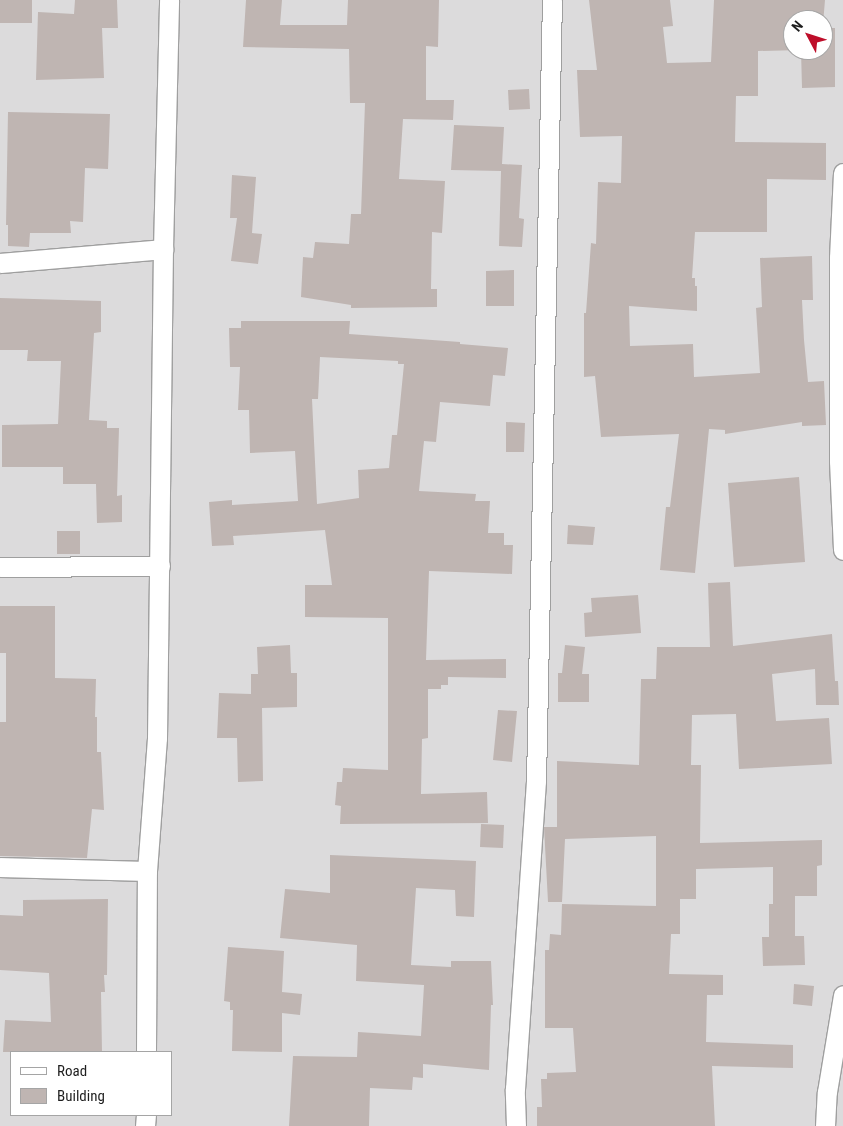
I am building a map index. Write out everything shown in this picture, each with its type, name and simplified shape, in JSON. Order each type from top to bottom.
[{"type":"street","points":[[146,1051],[147,872],[157,738],[163,249],[169,0]]},
{"type":"street","points":[[516,1126],[515,1089],[536,781],[552,0]]},
{"type":"street","points":[[843,173],[839,258],[839,461],[843,550]]},
{"type":"street","points":[[0,263],[163,249]]},
{"type":"street","points":[[0,567],[160,566]]},
{"type":"street","points":[[0,868],[147,872]]},
{"type":"street","points":[[825,1126],[827,1092],[843,995]]},
{"type":"shaded area","points":[[0,0],[843,0],[843,1126],[0,1126]]},
{"type":"building","points":[[0,0],[32,0],[32,23],[0,23]]},
{"type":"building","points":[[75,0],[117,0],[118,28],[102,28],[104,78],[36,80],[38,12],[74,14]]},
{"type":"building","points":[[246,0],[282,0],[280,25],[347,25],[348,0],[439,0],[438,47],[426,46],[426,100],[454,100],[453,120],[403,119],[399,179],[445,181],[442,233],[432,232],[431,289],[437,289],[437,307],[351,308],[351,305],[301,297],[303,257],[313,258],[315,242],[349,244],[351,214],[361,214],[365,103],[350,103],[349,49],[243,47]]},
{"type":"building","points":[[589,0],[670,0],[673,26],[663,27],[667,63],[711,62],[714,0],[825,0],[824,10],[783,10],[783,50],[758,51],[758,96],[736,96],[735,142],[826,143],[826,180],[767,179],[767,232],[695,232],[692,278],[695,278],[695,286],[697,286],[697,311],[629,306],[630,346],[693,344],[694,377],[760,373],[756,308],[762,307],[760,258],[812,256],[813,300],[802,300],[804,340],[808,382],[824,381],[826,425],[802,426],[802,422],[725,434],[725,430],[709,429],[695,573],[660,570],[666,507],[670,507],[679,434],[601,437],[595,376],[584,377],[584,313],[586,313],[591,243],[596,244],[598,182],[621,183],[622,136],[580,137],[577,70],[597,70]]},
{"type":"building","points":[[833,28],[835,28],[835,87],[802,88],[801,60],[833,60]]},
{"type":"building","points":[[529,89],[530,109],[509,110],[508,90]]},
{"type":"building","points":[[8,112],[110,114],[108,169],[85,168],[83,222],[70,221],[71,233],[30,233],[29,247],[8,246],[8,225],[6,225]]},
{"type":"building","points":[[454,125],[504,127],[502,164],[522,165],[519,218],[524,219],[522,247],[499,246],[501,171],[451,170]]},
{"type":"building","points":[[232,175],[256,177],[252,233],[262,234],[258,264],[231,261],[237,218],[230,218]]},
{"type":"building","points":[[514,270],[514,306],[486,306],[486,271]]},
{"type":"building","points":[[0,298],[101,301],[101,332],[94,333],[89,420],[107,421],[107,428],[119,428],[117,496],[122,495],[122,522],[97,523],[96,484],[63,484],[63,467],[2,467],[2,425],[58,424],[61,361],[27,361],[28,350],[0,350]]},
{"type":"building","points":[[241,321],[350,321],[349,334],[460,342],[460,344],[508,348],[505,376],[493,375],[490,406],[440,402],[436,442],[424,441],[419,491],[476,494],[475,501],[490,501],[488,533],[504,533],[504,545],[513,545],[512,574],[429,571],[426,660],[506,659],[506,678],[448,677],[448,685],[441,685],[441,689],[428,689],[428,738],[422,739],[421,794],[487,792],[488,823],[340,824],[341,806],[335,805],[337,782],[342,782],[343,768],[388,770],[388,618],[305,617],[305,585],[332,585],[325,530],[233,536],[234,545],[212,546],[209,502],[232,500],[232,505],[298,501],[295,451],[250,453],[249,410],[238,410],[240,367],[230,367],[229,328],[241,328]],"holes":[[[320,357],[398,361],[398,364],[404,364],[397,435],[392,435],[389,468],[358,470],[359,498],[317,504],[312,399],[318,399]]]},
{"type":"building","points":[[506,422],[525,423],[524,452],[506,452]]},
{"type":"building","points":[[799,477],[805,562],[734,567],[728,483]]},
{"type":"building","points":[[568,525],[595,527],[593,545],[567,544]]},
{"type":"building","points":[[57,531],[80,531],[80,554],[57,554]]},
{"type":"building","points":[[730,582],[733,646],[832,634],[835,681],[838,681],[839,705],[816,705],[815,669],[772,674],[776,721],[829,718],[832,764],[739,769],[736,714],[692,715],[691,765],[701,765],[700,843],[822,840],[822,865],[817,866],[817,896],[795,896],[795,936],[804,936],[805,965],[763,966],[762,937],[769,937],[769,904],[773,904],[773,867],[696,869],[696,899],[680,899],[680,934],[671,934],[669,974],[723,975],[723,995],[707,995],[706,1042],[793,1045],[793,1068],[712,1066],[715,1126],[537,1126],[537,1107],[542,1107],[541,1079],[547,1079],[547,1073],[576,1072],[573,1028],[545,1028],[545,950],[549,950],[550,934],[561,935],[562,904],[656,906],[656,836],[565,839],[562,902],[548,902],[544,827],[557,827],[557,761],[639,765],[641,679],[656,679],[657,647],[710,647],[708,583]]},
{"type":"building","points":[[638,595],[641,633],[585,637],[584,613],[592,612],[591,598]]},
{"type":"building","points":[[0,606],[55,606],[55,678],[96,679],[95,717],[97,717],[97,752],[101,752],[104,810],[92,809],[87,858],[0,856],[0,722],[6,722],[6,653],[0,653]]},
{"type":"building","points":[[290,645],[291,673],[297,673],[297,707],[262,708],[263,781],[238,782],[237,738],[217,738],[219,693],[251,694],[251,674],[258,674],[257,647]]},
{"type":"building","points":[[565,645],[585,647],[582,674],[589,674],[589,702],[558,702],[558,673],[562,673]]},
{"type":"building","points":[[498,710],[517,711],[512,762],[493,760]]},
{"type":"building","points":[[481,824],[504,825],[503,848],[480,847]]},
{"type":"building","points":[[330,855],[476,861],[474,917],[456,916],[455,890],[416,888],[411,965],[451,967],[451,961],[491,961],[493,1005],[491,1005],[489,1070],[423,1064],[423,1078],[413,1077],[412,1090],[370,1088],[369,1126],[289,1126],[293,1056],[357,1057],[358,1032],[421,1036],[424,985],[356,981],[357,945],[280,938],[285,889],[330,893]]},
{"type":"building","points":[[108,899],[107,975],[104,975],[105,992],[101,992],[102,1051],[3,1052],[5,1020],[51,1022],[49,973],[0,970],[0,915],[23,916],[23,900]]},
{"type":"building","points":[[228,947],[284,951],[282,992],[302,994],[300,1015],[282,1013],[282,1052],[232,1051],[233,1010],[230,1010],[230,1002],[224,1001]]},
{"type":"building","points":[[794,984],[814,986],[812,1006],[793,1004]]}]
